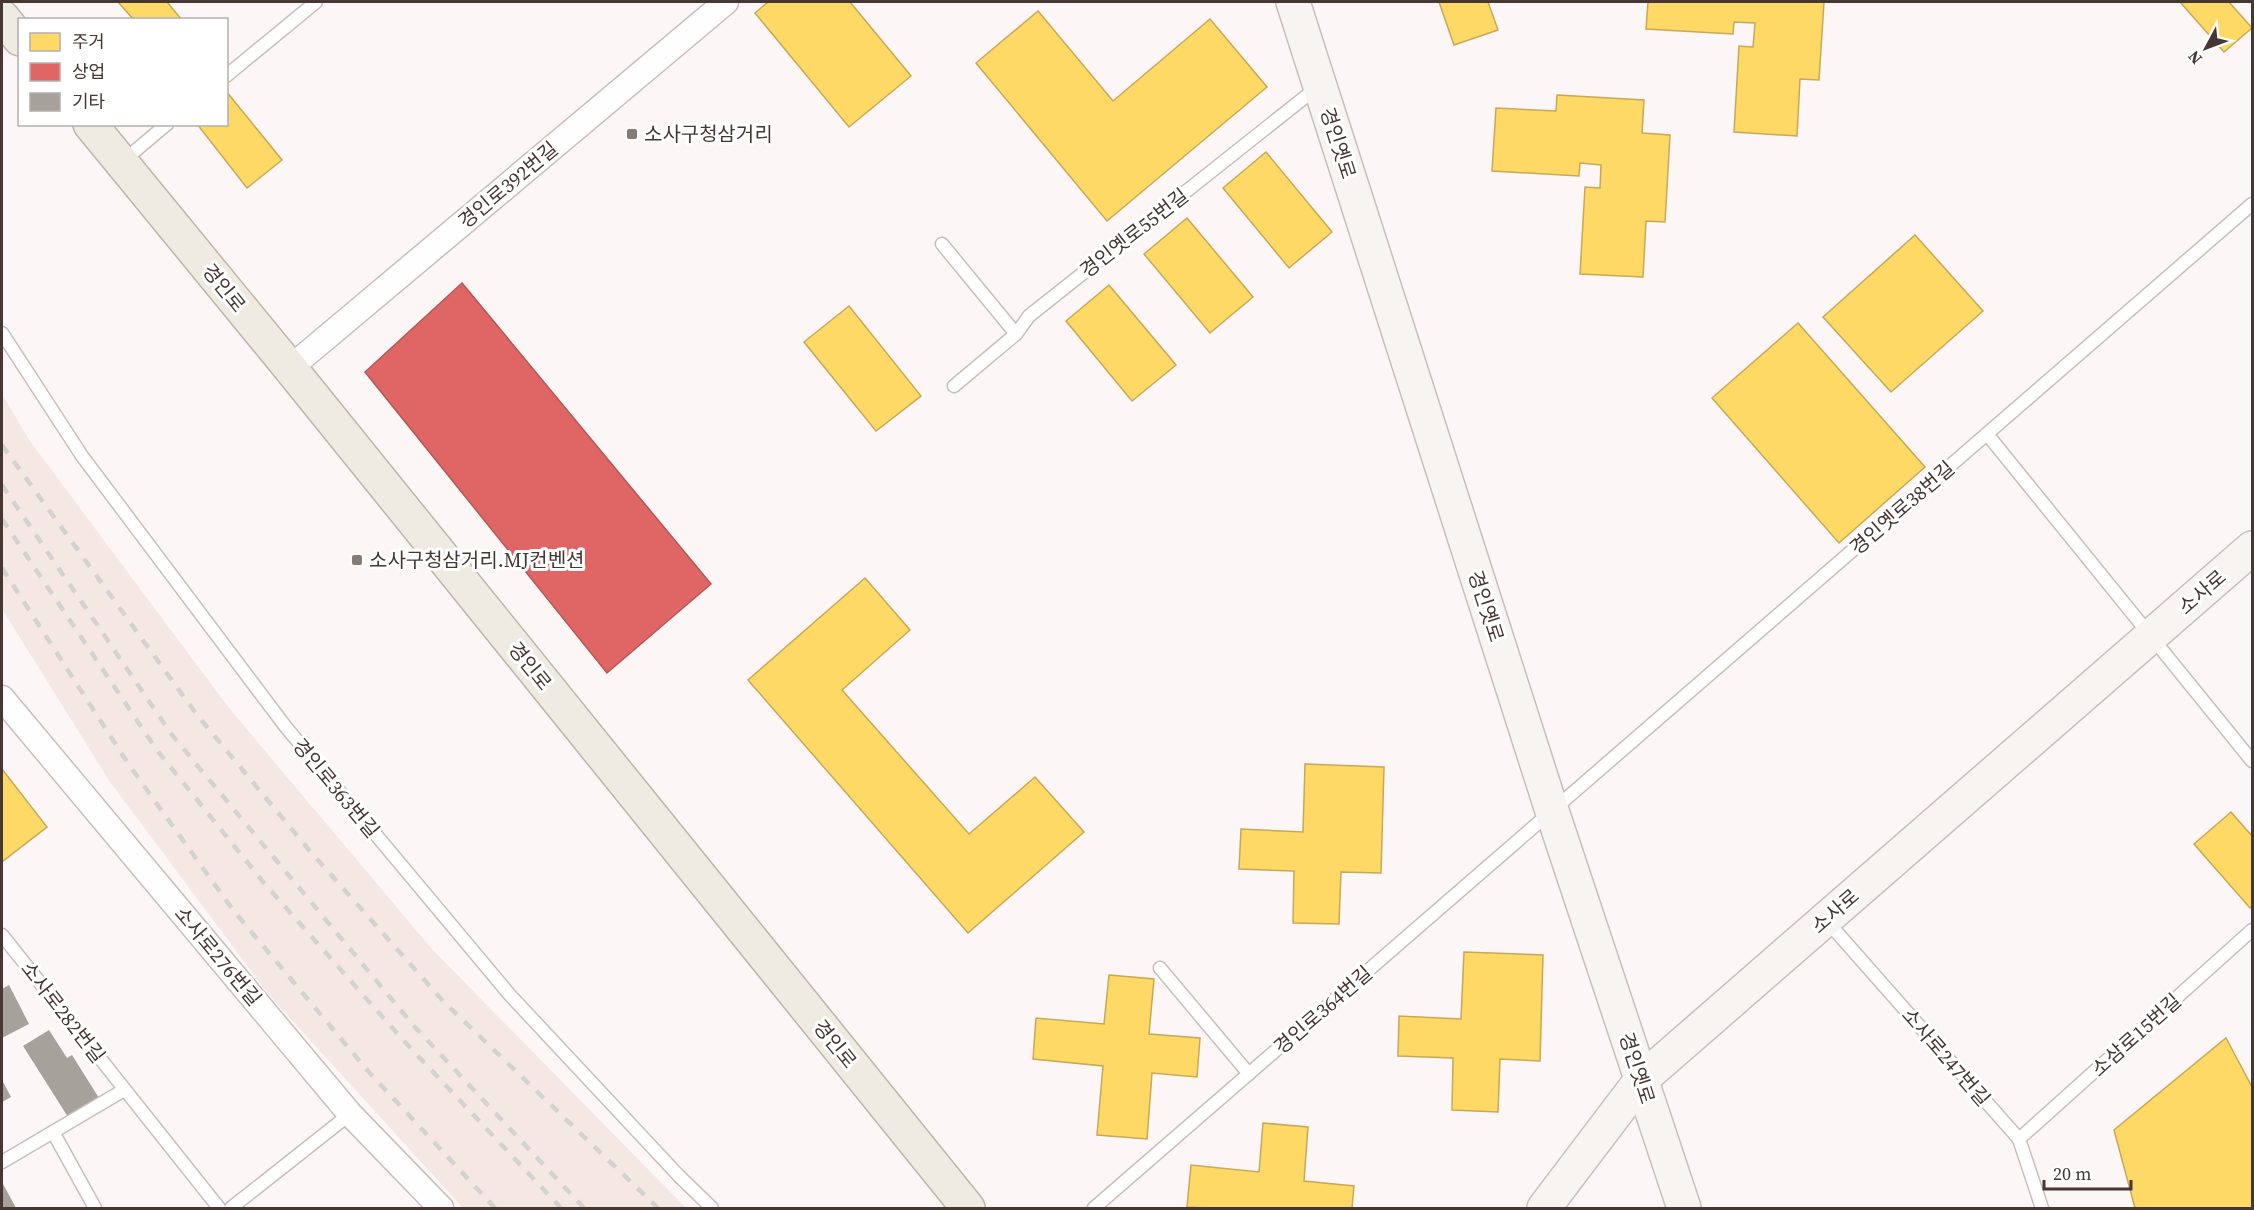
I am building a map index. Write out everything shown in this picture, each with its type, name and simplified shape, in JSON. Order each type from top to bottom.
[{"type":"main road","points":[[2,17],[18,37]]},
{"type":"main road","name":"경인로","points":[[92,126],[290,368],[968,1209]]},
{"type":"street","name":"경인로392번길","points":[[290,368],[726,2]]},
{"type":"street","name":"경인옛로","points":[[1293,2],[1552,812],[1684,1209]]},
{"type":"street","name":"소사로","points":[[1544,1209],[1641,1080],[2253,548]]},
{"type":"street","name":"소사로276번길","points":[[2,698],[350,1114],[441,1209]]},
{"type":"lane","points":[[228,74],[316,2]]},
{"type":"lane","name":"경인옛로55번길","points":[[954,386],[1016,334],[1029,316],[1320,85]]},
{"type":"lane","points":[[121,163],[165,126]]},
{"type":"lane","name":"경인옛로38번길","points":[[1552,812],[2253,204]]},
{"type":"lane","points":[[942,244],[1016,334]]},
{"type":"lane","name":"경인로363번길","points":[[2,333],[82,456],[285,726],[509,994],[712,1209]]},
{"type":"lane","points":[[1987,434],[2253,761]]},
{"type":"lane","name":"경인로364번길","points":[[1094,1209],[1552,812]]},
{"type":"lane","name":"소사로247번길","points":[[1825,919],[2019,1139],[2042,1209]]},
{"type":"lane","name":"소삼로15번길","points":[[2019,1139],[2253,930]]},
{"type":"lane","name":"소사로282번길","points":[[2,934],[219,1209]]},
{"type":"lane","points":[[1160,968],[1249,1074]]},
{"type":"lane","points":[[2,1162],[124,1090]]},
{"type":"lane","points":[[231,1209],[350,1114]]},
{"type":"lane","points":[[53,1132],[95,1209]]},
{"type":"shaded area","points":[[2,394],[30,441],[229,708],[432,949],[686,1208],[463,1208],[269,995],[110,782],[2,609]]},
{"type":"building: 주거","points":[[118,2],[167,2],[180,18],[132,18]]},
{"type":"building: 주거","points":[[768,2],[850,2],[911,76],[849,127],[755,13]]},
{"type":"building: 주거","points":[[1439,2],[1488,2],[1498,30],[1454,45]]},
{"type":"building: 주거","points":[[1648,2],[1824,2],[1819,80],[1800,79],[1797,136],[1734,132],[1739,46],[1753,47],[1755,23],[1734,22],[1733,34],[1646,29]]},
{"type":"building: 주거","points":[[2180,2],[2229,2],[2252,28],[2224,52]]},
{"type":"building: 주거","points":[[1038,11],[1113,101],[1210,19],[1267,87],[1107,221],[976,63]]},
{"type":"building: 주거","points":[[228,93],[282,160],[247,188],[199,126],[228,126]]},
{"type":"building: 주거","points":[[1557,95],[1644,100],[1642,133],[1670,135],[1665,222],[1646,221],[1643,277],[1580,274],[1585,187],[1600,188],[1601,165],[1580,163],[1579,176],[1492,171],[1496,108],[1556,111]]},
{"type":"building: 주거","points":[[1266,152],[1332,232],[1289,268],[1223,188]]},
{"type":"building: 주거","points":[[1187,218],[1253,297],[1210,333],[1144,254]]},
{"type":"building: 주거","points":[[1915,235],[1983,311],[1891,392],[1823,317]]},
{"type":"building: 주거","points":[[1109,285],[1176,365],[1132,401],[1066,321]]},
{"type":"building: 주거","points":[[849,306],[921,396],[876,431],[804,342]]},
{"type":"building: 주거","points":[[1798,323],[1925,467],[1839,543],[1712,398]]},
{"type":"building: 주거","points":[[865,578],[910,630],[842,690],[969,834],[1035,777],[1084,832],[968,933],[748,680]]},
{"type":"building: 주거","points":[[1305,764],[1384,767],[1381,873],[1341,872],[1339,924],[1293,923],[1294,871],[1239,869],[1241,829],[1303,832]]},
{"type":"building: 주거","points":[[2,769],[47,827],[3,861],[2,859]]},
{"type":"building: 주거","points":[[2231,812],[2252,836],[2252,906],[2250,908],[2194,844]]},
{"type":"building: 주거","points":[[1464,952],[1543,955],[1540,1061],[1500,1059],[1498,1112],[1452,1110],[1453,1058],[1398,1056],[1399,1016],[1461,1019]]},
{"type":"building: 주거","points":[[1109,975],[1154,979],[1149,1034],[1200,1038],[1197,1077],[1152,1073],[1147,1139],[1097,1135],[1103,1066],[1033,1059],[1036,1018],[1104,1024]]},
{"type":"building: 주거","points":[[2226,1038],[2252,1087],[2252,1208],[2135,1208],[2114,1130]]},
{"type":"building: 주거","points":[[1263,1123],[1308,1127],[1304,1181],[1354,1186],[1352,1208],[1187,1207],[1191,1165],[1259,1172]]},
{"type":"building: 상업","points":[[462,283],[711,584],[607,673],[365,372]]},
{"type":"building: 기타","points":[[9,985],[29,1024],[2,1038],[2,989]]},
{"type":"building: 기타","points":[[49,1030],[67,1058],[72,1055],[99,1098],[68,1117],[23,1046]]},
{"type":"building: 기타","points":[[2,1080],[11,1097],[2,1102]]},
{"type":"building: 기타","points":[[2,1182],[16,1208],[2,1208]]},
{"type":"railway","points":[[2,445],[197,715],[309,850],[443,1001],[658,1208]]},
{"type":"railway","points":[[2,485],[172,735],[414,1026],[584,1208]]},
{"type":"railway","points":[[2,519],[156,749],[264,883],[403,1040],[561,1208]]},
{"type":"railway","points":[[2,568],[129,765],[233,910],[368,1071],[495,1208]]},
{"type":"place","name":"소사구청삼거리","points":[[632,134]]},
{"type":"place","name":"소사구청삼거리.MJ컨벤션","points":[[357,560]]}]
